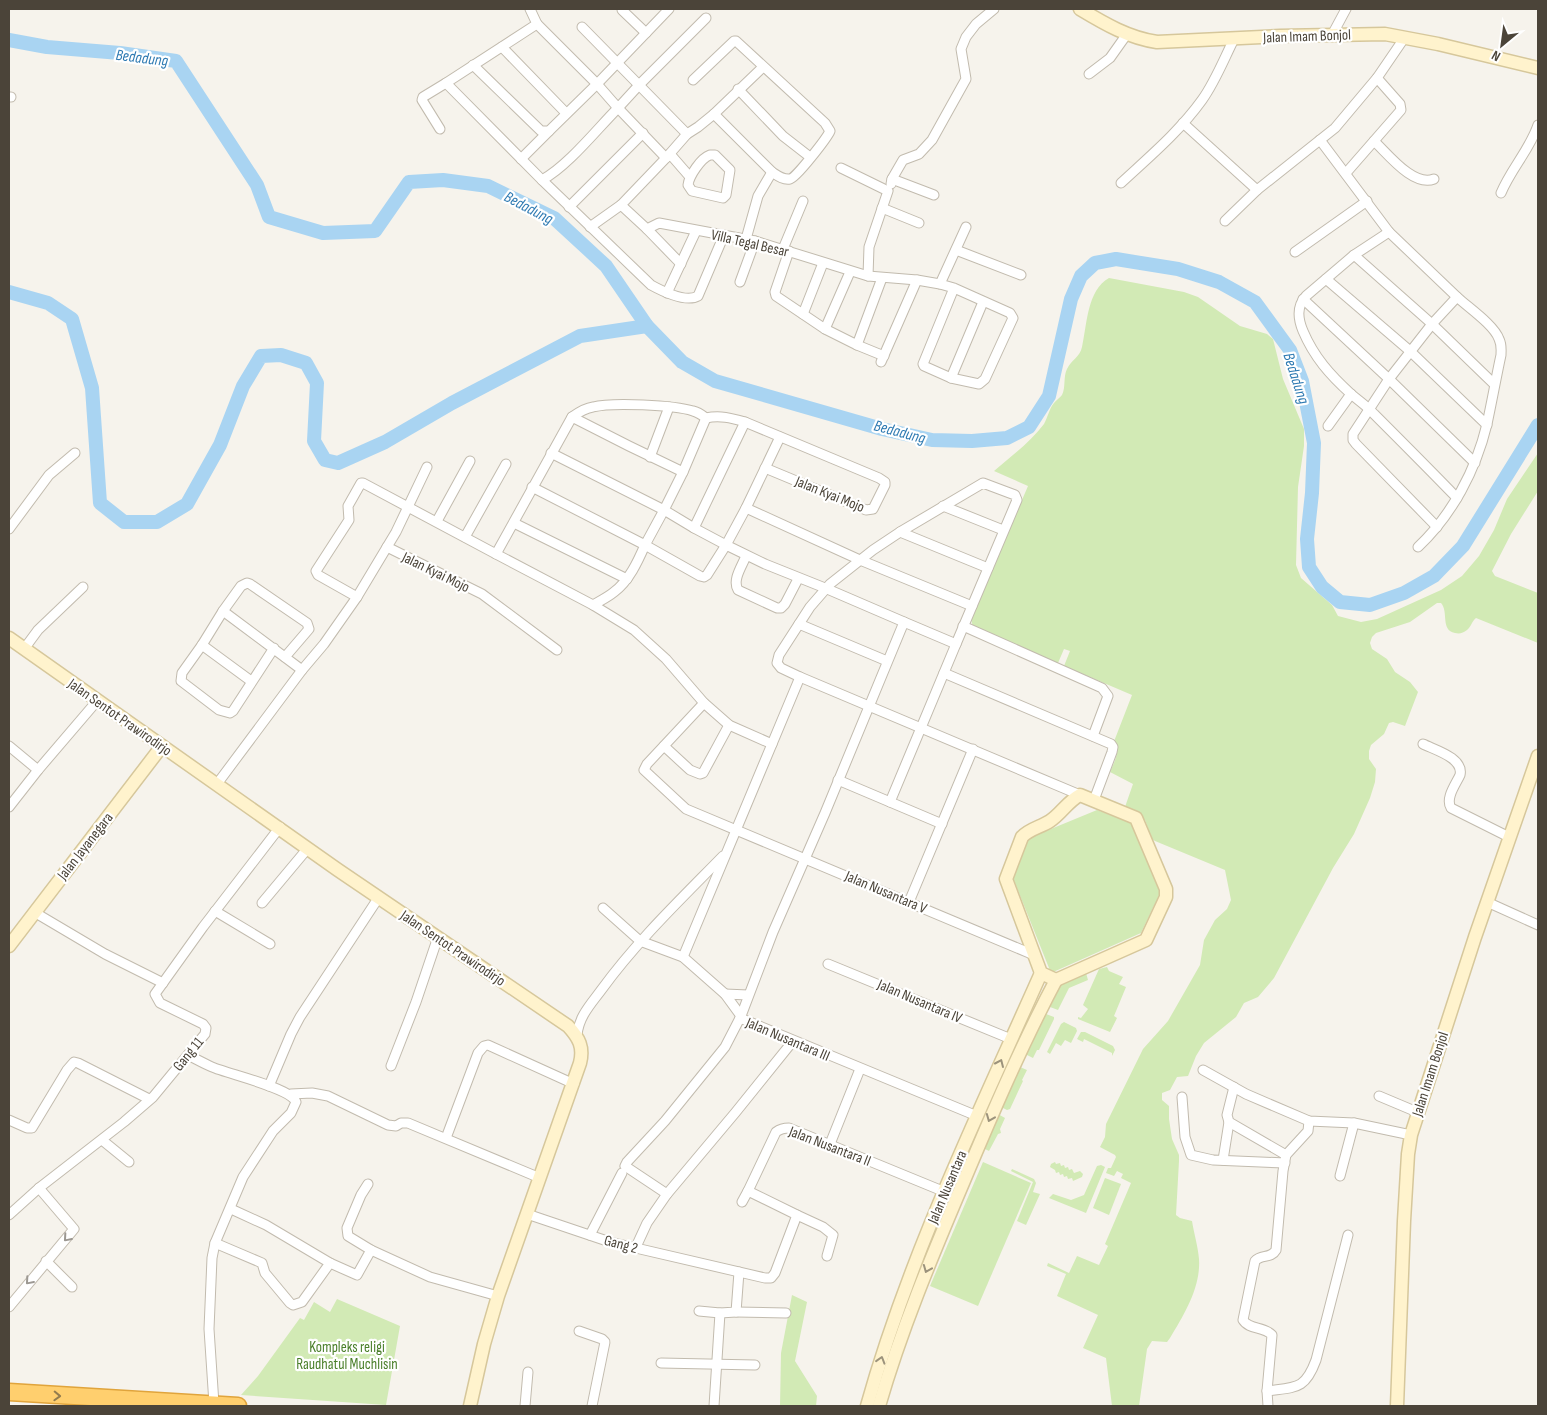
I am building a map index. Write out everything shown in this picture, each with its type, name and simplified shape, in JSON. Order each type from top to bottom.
[{"type":"highway","points":[[9,1392],[238,1406]]},
{"type":"street","points":[[530,9],[537,24],[597,84],[618,108],[690,177]]},
{"type":"street","points":[[521,158],[597,84],[669,9]]},
{"type":"street","points":[[868,276],[869,247],[892,179],[903,160],[919,154],[932,140],[966,79],[962,49],[966,37],[976,24],[994,9]]},
{"type":"street","name":"Jalan Imam Bonjol","points":[[1080,9],[1140,40],[1158,42],[1280,36],[1385,34],[1538,68]]},
{"type":"street","points":[[1332,35],[1346,9]]},
{"type":"street","points":[[622,10],[646,33]]},
{"type":"street","points":[[542,180],[564,164],[706,18]]},
{"type":"street","points":[[440,129],[422,100],[423,97],[537,24]]},
{"type":"street","points":[[582,27],[687,134]]},
{"type":"street","points":[[1089,74],[1110,58],[1127,34]]},
{"type":"street","points":[[1225,221],[1257,190],[1320,140],[1352,108],[1377,78],[1404,37]]},
{"type":"street","points":[[1121,183],[1163,146],[1206,94],[1234,39]]},
{"type":"street","points":[[693,80],[734,41],[738,42],[830,128],[830,133],[810,157],[804,168],[794,177],[789,179],[781,178],[772,172],[714,114]]},
{"type":"street","points":[[502,47],[566,114]]},
{"type":"street","points":[[474,65],[541,131],[549,131]]},
{"type":"street","points":[[590,227],[621,205],[687,134],[714,114],[763,67]]},
{"type":"street","points":[[1346,173],[1402,109],[1400,104],[1377,78]]},
{"type":"street","points":[[446,83],[569,207],[651,286],[667,293],[694,298],[698,296],[724,235]]},
{"type":"street","points":[[738,89],[783,136],[810,157]]},
{"type":"street","points":[[1183,123],[1257,190]]},
{"type":"street","points":[[1501,193],[1529,146],[1538,125]]},
{"type":"street","points":[[569,207],[643,133]]},
{"type":"street","points":[[1320,140],[1389,232],[1495,331],[1501,346],[1501,355],[1487,425],[1475,463],[1457,498],[1437,527],[1418,547]]},
{"type":"street","points":[[1374,141],[1414,177],[1428,181],[1434,179]]},
{"type":"street","points":[[710,155],[715,155],[731,172],[726,196],[721,199],[692,191],[688,185],[690,177],[706,156],[710,155]]},
{"type":"street","points":[[841,168],[888,191]]},
{"type":"street","points":[[740,282],[758,196],[772,172]]},
{"type":"street","points":[[892,179],[934,196]]},
{"type":"street","points":[[803,201],[786,250],[776,296],[825,329],[883,359],[917,280]]},
{"type":"street","points":[[1295,252],[1367,201]]},
{"type":"street","points":[[621,205],[647,228],[681,264]]},
{"type":"street","points":[[882,208],[919,223]]},
{"type":"street","name":"Villa Tegal Besar","points":[[647,228],[659,223],[724,235],[786,250],[850,272],[882,278],[917,280],[940,284],[954,288],[1010,313],[1013,318],[983,381],[976,384],[951,378]]},
{"type":"street","points":[[940,284],[966,226]]},
{"type":"street","points":[[667,293],[696,231]]},
{"type":"street","points":[[1389,232],[1354,254],[1303,299],[1298,317],[1320,364],[1351,394],[1369,408],[1457,498]]},
{"type":"street","points":[[956,250],[1022,275]]},
{"type":"street","points":[[1354,254],[1432,324],[1494,384]]},
{"type":"street","points":[[803,314],[823,263]]},
{"type":"street","points":[[825,329],[850,272]]},
{"type":"street","points":[[857,345],[882,278]]},
{"type":"street","points":[[1326,278],[1410,351],[1487,425]]},
{"type":"street","points":[[954,288],[922,364],[924,366],[951,378],[983,302]]},
{"type":"street","points":[[1437,527],[1353,440],[1352,434],[1410,351],[1457,297]]},
{"type":"street","points":[[1303,299],[1475,463]]},
{"type":"street","points":[[1328,426],[1351,394]]},
{"type":"street","name":"Jalan Kyai Mojo","points":[[572,417],[583,410],[603,405],[669,407],[692,410],[706,418],[717,416],[745,422],[885,482],[873,509],[866,510],[766,468]]},
{"type":"street","points":[[650,457],[669,407]]},
{"type":"street","points":[[496,554],[572,417],[683,472]]},
{"type":"street","points":[[593,604],[615,592],[627,579],[683,472],[706,418]]},
{"type":"street","points":[[694,528],[745,422]]},
{"type":"street","points":[[532,487],[645,545],[700,576],[706,576],[726,545],[746,508],[780,437]]},
{"type":"street","points":[[10,525],[49,475],[75,453]]},
{"type":"street","points":[[551,453],[664,510],[746,556],[956,644]]},
{"type":"street","points":[[437,521],[470,461]]},
{"type":"street","points":[[465,537],[506,464]]},
{"type":"street","name":"Jalan Kyai Mojo","points":[[217,784],[302,670],[324,644],[357,596],[387,547],[427,467]]},
{"type":"street","points":[[357,596],[318,575],[316,571],[349,520],[348,506],[359,485],[363,483],[593,604],[634,630],[666,659],[704,703],[729,725],[772,744]]},
{"type":"street","points":[[890,802],[922,727],[1004,530],[1017,502],[1017,497],[988,484],[980,484],[900,532],[825,588],[799,624],[779,656],[777,663],[781,668],[800,677],[922,727],[1136,818],[1166,889],[1166,897],[1146,940],[1056,980],[1041,973],[1006,881],[1006,876],[1022,837],[1053,819],[1072,800],[1080,795]]},
{"type":"street","points":[[943,506],[1004,530]]},
{"type":"street","points":[[746,508],[860,560],[972,606]]},
{"type":"street","points":[[514,523],[627,579]]},
{"type":"street","points":[[900,532],[988,568]]},
{"type":"street","name":"Jalan Kyai Mojo","points":[[387,547],[482,594],[557,650]]},
{"type":"street","points":[[746,556],[736,581],[738,590],[778,608],[784,606],[798,578]]},
{"type":"street","points":[[274,648],[230,713],[223,712],[182,683],[180,678],[223,611],[241,586],[246,583],[307,624],[309,629],[285,658]]},
{"type":"street","points":[[24,649],[38,630],[83,587]]},
{"type":"street","points":[[223,611],[302,670]]},
{"type":"street","points":[[667,1194],[625,1166],[725,1048],[741,1017],[773,932],[904,622]]},
{"type":"street","points":[[799,624],[888,661]]},
{"type":"street","points":[[964,626],[1102,688],[1108,696],[1093,736]]},
{"type":"street","name":"Jalan Sentot Prawirodirjo","points":[[9,638],[572,1031]]},
{"type":"street","points":[[202,646],[251,681]]},
{"type":"street","points":[[944,673],[1111,744],[1113,749],[1094,800]]},
{"type":"street","points":[[683,957],[800,677]]},
{"type":"street","points":[[9,807],[97,701]]},
{"type":"street","points":[[704,703],[664,746],[690,770],[702,773],[729,725]]},
{"type":"street","points":[[1423,744],[1452,759],[1459,766],[1460,775],[1449,799],[1451,808],[1509,837]]},
{"type":"street","points":[[9,746],[38,770]]},
{"type":"street","name":"Jalan Jayanegara","points":[[9,946],[162,746]]},
{"type":"street","name":"Jalan Nusantara V","points":[[664,746],[646,764],[644,770],[686,809],[1034,955]]},
{"type":"street","points":[[909,902],[973,749]]},
{"type":"street","name":"Jalan Imam Bonjol","points":[[1397,1406],[1404,1221],[1411,1135],[1509,837],[1535,773],[1538,756]]},
{"type":"street","points":[[838,780],[942,824]]},
{"type":"street","points":[[34,912],[105,954],[163,983],[215,911],[280,827]]},
{"type":"street","points":[[262,903],[308,848]]},
{"type":"street","points":[[470,1406],[484,1344],[498,1296],[574,1084],[582,1056],[582,1048],[572,1031],[618,967],[640,941],[726,853]]},
{"type":"street","points":[[269,1086],[300,1017],[378,897]]},
{"type":"street","points":[[1487,902],[1538,925]]},
{"type":"street","name":"Jalan Nusantara III","points":[[603,908],[640,941],[683,957],[725,994],[741,1017],[793,1042],[977,1116]]},
{"type":"street","points":[[215,911],[270,944]]},
{"type":"street","points":[[391,1066],[416,1002],[438,937]]},
{"type":"street","name":"Jalan Nusantara IV","points":[[828,964],[1011,1039]]},
{"type":"street","name":"Jalan Nusantara","points":[[879,1406],[915,1297],[997,1085],[1011,1039],[1041,973]]},
{"type":"street","name":"Jalan Nusantara","points":[[867,1406],[904,1293],[977,1116],[997,1085],[1056,980]]},
{"type":"street","name":"Gang 11","points":[[9,1215],[39,1188],[102,1140],[153,1097],[205,1034],[206,1028],[203,1024],[160,1003],[155,994],[163,983]]},
{"type":"street","points":[[725,994],[748,995]]},
{"type":"street","points":[[635,1249],[647,1222],[667,1194],[793,1042]]},
{"type":"street","points":[[446,1138],[478,1052],[484,1046],[488,1045],[574,1084]]},
{"type":"street","points":[[188,1054],[212,1067],[291,1094],[312,1093],[328,1096],[388,1125],[396,1126],[402,1122],[408,1123],[540,1178]]},
{"type":"street","points":[[9,1120],[27,1128],[32,1128],[67,1070],[74,1062],[78,1062],[149,1099]]},
{"type":"street","points":[[830,1144],[860,1069]]},
{"type":"street","points":[[1203,1070],[1234,1087],[1309,1121],[1354,1123],[1411,1135]]},
{"type":"street","points":[[1223,1160],[1229,1122],[1228,1115],[1234,1087]]},
{"type":"street","points":[[214,1404],[209,1329],[212,1258],[215,1243],[243,1177],[273,1131],[291,1113],[296,1102],[291,1094]]},
{"type":"street","points":[[1379,1096],[1417,1112]]},
{"type":"street","points":[[1182,1097],[1185,1137],[1189,1152],[1194,1156],[1223,1160],[1286,1159]]},
{"type":"street","points":[[1268,1406],[1267,1391],[1272,1335],[1267,1330],[1247,1325],[1243,1320],[1255,1261],[1258,1258],[1270,1256],[1276,1250],[1282,1181],[1286,1159],[1308,1131],[1309,1121]]},
{"type":"street","points":[[1229,1122],[1286,1159]]},
{"type":"street","points":[[1340,1176],[1354,1123]]},
{"type":"street","name":"Jalan Nusantara II","points":[[748,1191],[776,1132],[780,1129],[789,1128],[945,1192]]},
{"type":"street","points":[[102,1140],[130,1162]]},
{"type":"street","points":[[590,1235],[622,1173]]},
{"type":"street","points":[[368,1184],[361,1195],[346,1231],[348,1236],[371,1250],[430,1277],[498,1296]]},
{"type":"street","points":[[10,1302],[74,1228],[39,1188]]},
{"type":"street","points":[[742,1202],[748,1191],[823,1227],[833,1235],[828,1256]]},
{"type":"street","points":[[231,1209],[266,1224],[330,1263],[357,1275],[371,1250]]},
{"type":"street","name":"Gang 2","points":[[527,1214],[635,1249],[766,1278],[774,1276],[797,1215]]},
{"type":"street","points":[[1267,1391],[1294,1387],[1308,1380],[1312,1373],[1348,1235]]},
{"type":"street","points":[[215,1243],[261,1262],[264,1265],[265,1273],[290,1303],[293,1304],[302,1302],[330,1263]]},
{"type":"street","points":[[46,1261],[72,1287]]},
{"type":"street","points":[[736,1312],[739,1272]]},
{"type":"street","points":[[700,1311],[786,1313]]},
{"type":"street","points":[[714,1406],[720,1312]]},
{"type":"street","points":[[580,1331],[602,1339],[604,1342],[592,1406]]},
{"type":"street","points":[[661,1362],[756,1365]]},
{"type":"street","points":[[524,1406],[528,1372]]},
{"type":"green space","points":[[1109,278],[1184,292],[1198,297],[1240,326],[1267,334],[1273,339],[1283,379],[1304,429],[1304,446],[1298,487],[1296,565],[1301,578],[1332,605],[1338,616],[1361,622],[1377,619],[1441,590],[1462,576],[1479,556],[1494,530],[1507,499],[1538,453],[1538,491],[1511,534],[1492,571],[1495,576],[1538,593],[1538,643],[1476,618],[1464,632],[1455,633],[1450,631],[1446,625],[1441,603],[1437,603],[1410,622],[1376,633],[1372,637],[1370,643],[1372,649],[1387,659],[1395,672],[1410,682],[1418,692],[1405,726],[1393,722],[1389,723],[1384,734],[1371,745],[1369,759],[1376,769],[1375,782],[1370,798],[1354,834],[1333,868],[1274,978],[1258,997],[1244,1003],[1236,1017],[1204,1043],[1196,1056],[1188,1076],[1177,1077],[1170,1090],[1162,1093],[1162,1100],[1169,1106],[1172,1139],[1179,1155],[1176,1215],[1192,1221],[1199,1269],[1190,1300],[1170,1338],[1167,1342],[1152,1341],[1147,1349],[1139,1406],[1112,1406],[1106,1358],[1083,1348],[1098,1315],[1057,1296],[1066,1274],[1047,1266],[1048,1263],[1069,1273],[1077,1256],[1099,1265],[1108,1246],[1105,1244],[1131,1183],[1121,1178],[1123,1174],[1117,1171],[1114,1176],[1106,1173],[1108,1168],[1111,1168],[1116,1157],[1100,1147],[1105,1137],[1106,1124],[1143,1049],[1168,1021],[1200,965],[1204,940],[1215,920],[1227,909],[1231,900],[1225,870],[1155,841],[1152,839],[1145,820],[1125,807],[1133,784],[1110,772],[1117,754],[1113,744],[1132,695],[1064,666],[1070,651],[1064,649],[1058,663],[973,627],[971,619],[1028,486],[994,471],[1039,431],[1052,405],[1062,395],[1067,369],[1081,350],[1092,299],[1096,291]]},
{"type":"green space","points":[[1097,810],[1131,823],[1160,893],[1141,933],[1051,973],[1013,878],[1029,838]]},
{"type":"green space","points":[[1107,967],[1109,971],[1123,977],[1119,984],[1126,987],[1114,1016],[1117,1018],[1110,1032],[1078,1019],[1088,1009],[1083,1005],[1099,969]]},
{"type":"green space","points":[[1086,973],[1088,980],[1069,988],[1058,1010],[1050,1007],[1062,983]]},
{"type":"green space","points":[[1046,1014],[1054,1017],[1054,1019],[1033,1058],[1025,1054]]},
{"type":"green space","points":[[1064,1022],[1076,1028],[1077,1031],[1071,1043],[1065,1040],[1061,1046],[1056,1043],[1050,1054],[1047,1052],[1061,1024]]},
{"type":"green space","points":[[1081,1032],[1085,1032],[1113,1046],[1115,1050],[1112,1056],[1112,1053],[1084,1039],[1083,1042],[1077,1039]]},
{"type":"green space","points":[[1020,1067],[1027,1070],[1010,1109],[1007,1110],[1001,1107]]},
{"type":"green space","points":[[994,1091],[996,1093],[913,1291],[911,1291],[926,1249]]},
{"type":"green space","points":[[998,1114],[1005,1118],[1000,1129],[1001,1133],[998,1134],[989,1151],[983,1148]]},
{"type":"green space","points":[[983,1162],[1031,1183],[978,1306],[930,1286]]},
{"type":"green space","points":[[1055,1162],[1056,1164],[1060,1163],[1061,1166],[1064,1165],[1065,1168],[1068,1167],[1069,1170],[1072,1169],[1074,1173],[1080,1171],[1083,1174],[1082,1177],[1073,1181],[1072,1178],[1068,1179],[1063,1174],[1060,1175],[1059,1172],[1056,1173],[1050,1167]]},
{"type":"green space","points":[[1097,1166],[1105,1167],[1086,1213],[1049,1198],[1053,1194],[1071,1200],[1084,1195]]},
{"type":"green space","points":[[1012,1169],[1034,1179],[1036,1183],[1033,1192],[1040,1194],[1026,1225],[1017,1221],[1033,1182],[1011,1171]]},
{"type":"green space","points":[[1105,1178],[1121,1184],[1109,1215],[1093,1208]]},
{"type":"green space","points":[[792,1295],[807,1302],[795,1361],[817,1396],[816,1406],[780,1406],[781,1353]]},
{"type":"green space","name":"Kompleks religi Raudhatul Muchlisin","points":[[337,1299],[400,1326],[386,1405],[241,1395],[258,1376],[300,1318],[304,1320],[314,1302],[330,1312]]},
{"type":"waterway","name":"Bedadung","points":[[9,40],[47,47],[120,53],[176,61],[257,185],[269,217],[323,233],[375,231],[409,182],[443,180],[488,186],[554,218],[606,266],[647,326],[682,362],[715,381],[882,429],[932,440],[972,441],[1007,438],[1029,427],[1049,396],[1071,299],[1081,276],[1095,263],[1116,259],[1178,269],[1219,282],[1255,302],[1290,350],[1302,381],[1314,443],[1312,493],[1307,539],[1309,567],[1322,587],[1340,602],[1370,605],[1404,593],[1434,576],[1463,546],[1538,425]]},
{"type":"waterway","points":[[9,292],[48,303],[72,319],[92,388],[100,503],[124,522],[157,522],[187,504],[220,445],[243,386],[261,356],[281,355],[306,363],[317,383],[314,441],[325,460],[338,463],[385,442],[452,403],[580,336],[647,326]]}]
